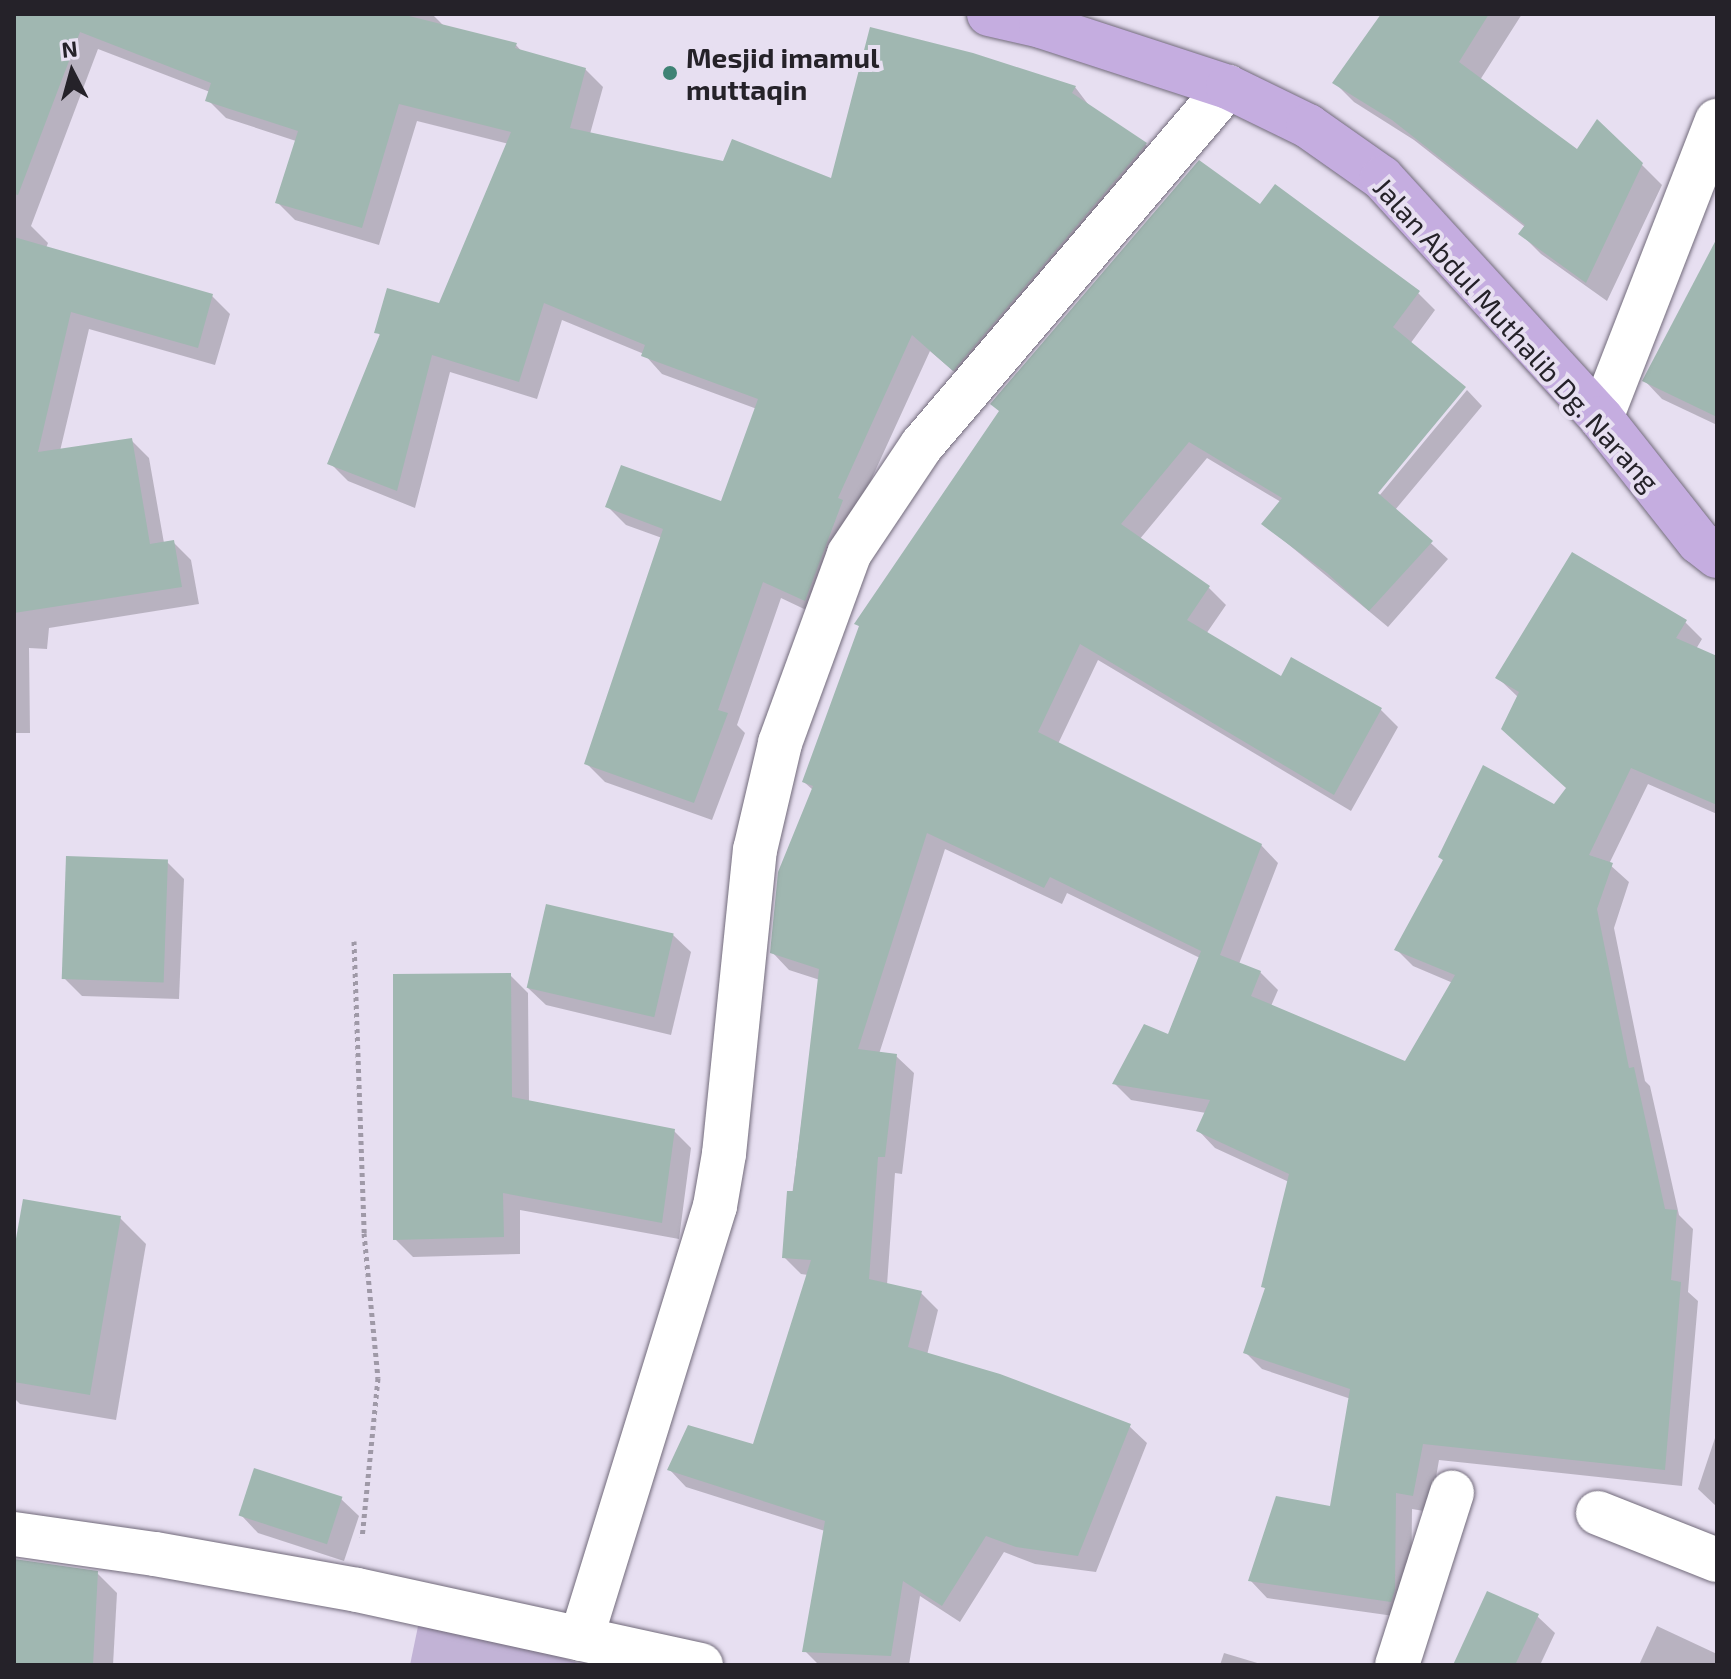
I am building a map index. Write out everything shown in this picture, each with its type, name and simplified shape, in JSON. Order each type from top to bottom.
[{"type":"main road","name":"Jalan Abdul Muthalib Dg. Narang","points":[[989,14],[1041,26],[1228,87],[1308,126],[1382,178],[1601,418],[1699,542],[1717,556]]},
{"type":"street","points":[[581,1639],[715,1206],[724,1154],[755,850],[780,743],[849,554],[922,445],[1228,87]]},
{"type":"street","points":[[1601,418],[1717,121]]},
{"type":"street","points":[[1397,1665],[1452,1493]]},
{"type":"street","points":[[1598,1513],[1717,1560]]},
{"type":"street","points":[[14,1534],[155,1554],[357,1590],[701,1665]]},
{"type":"path","points":[[354,941],[364,1233],[378,1378],[357,1590]]},
{"type":"shaded area","points":[[422,1607],[583,1665],[410,1665]]},
{"type":"building","points":[[14,14],[401,14],[517,43],[515,48],[586,68],[570,128],[723,161],[732,139],[831,178],[870,27],[973,53],[1076,86],[1072,93],[1147,143],[953,371],[912,335],[838,498],[843,500],[805,601],[763,582],[718,710],[728,713],[694,803],[584,764],[663,529],[605,507],[621,465],[721,501],[758,399],[641,356],[645,345],[544,303],[519,382],[432,355],[397,491],[327,464],[380,334],[374,333],[387,288],[439,303],[511,132],[399,104],[362,228],[275,203],[298,131],[205,101],[211,83],[80,32],[18,195],[14,194]]},
{"type":"building","points":[[1381,14],[1489,14],[1459,62],[1577,149],[1597,119],[1643,163],[1586,283],[1518,234],[1525,225],[1392,120],[1332,83]]},
{"type":"building","points":[[1199,160],[1260,204],[1275,184],[1420,291],[1393,327],[1466,387],[1378,493],[1433,541],[1369,611],[1327,573],[1261,524],[1282,498],[1189,442],[1121,524],[1210,586],[1187,620],[1281,676],[1291,657],[1382,708],[1334,795],[1080,644],[1038,732],[1262,844],[1220,955],[1261,971],[1251,996],[1405,1061],[1455,975],[1394,950],[1443,860],[1438,857],[1483,765],[1554,804],[1566,788],[1501,729],[1519,692],[1495,678],[1572,552],[1687,620],[1676,638],[1717,656],[1717,805],[1631,768],[1589,855],[1613,863],[1597,909],[1629,1068],[1634,1067],[1665,1209],[1677,1210],[1671,1280],[1681,1282],[1665,1470],[1423,1444],[1413,1496],[1396,1493],[1395,1590],[1391,1602],[1248,1581],[1276,1496],[1330,1506],[1350,1389],[1243,1353],[1265,1288],[1261,1287],[1289,1174],[1196,1131],[1210,1100],[1112,1084],[1144,1024],[1168,1034],[1201,951],[1050,877],[1044,888],[927,833],[858,1049],[897,1054],[885,1157],[878,1157],[869,1279],[922,1291],[908,1347],[1000,1374],[1131,1424],[1078,1556],[1016,1547],[986,1536],[942,1606],[903,1581],[891,1656],[802,1652],[825,1521],[667,1470],[688,1425],[753,1444],[811,1260],[782,1258],[787,1191],[793,1191],[819,969],[770,953],[778,872],[813,786],[802,782],[859,626],[854,624],[999,411],[990,404]]},
{"type":"building","points":[[14,237],[213,294],[198,348],[71,312],[38,452],[132,438],[150,544],[174,540],[182,587],[14,613]]},
{"type":"building","points":[[1717,238],[1717,417],[1642,381]]},
{"type":"building","points":[[66,856],[168,860],[164,982],[62,979]]},
{"type":"building","points":[[546,904],[674,933],[654,1017],[527,988]]},
{"type":"building","points":[[511,973],[512,1097],[675,1129],[662,1223],[503,1193],[504,1237],[393,1240],[393,974]]},
{"type":"building","points":[[23,1199],[121,1216],[90,1395],[14,1382],[14,1250]]},
{"type":"building","points":[[254,1468],[342,1497],[327,1544],[239,1516]]},
{"type":"building","points":[[14,1559],[98,1571],[93,1665],[14,1665]]},
{"type":"building","points":[[1487,1591],[1539,1614],[1515,1665],[1453,1665]]},
{"type":"place","name":"Mesjid imamul muttaqin","points":[[670,73]]}]
